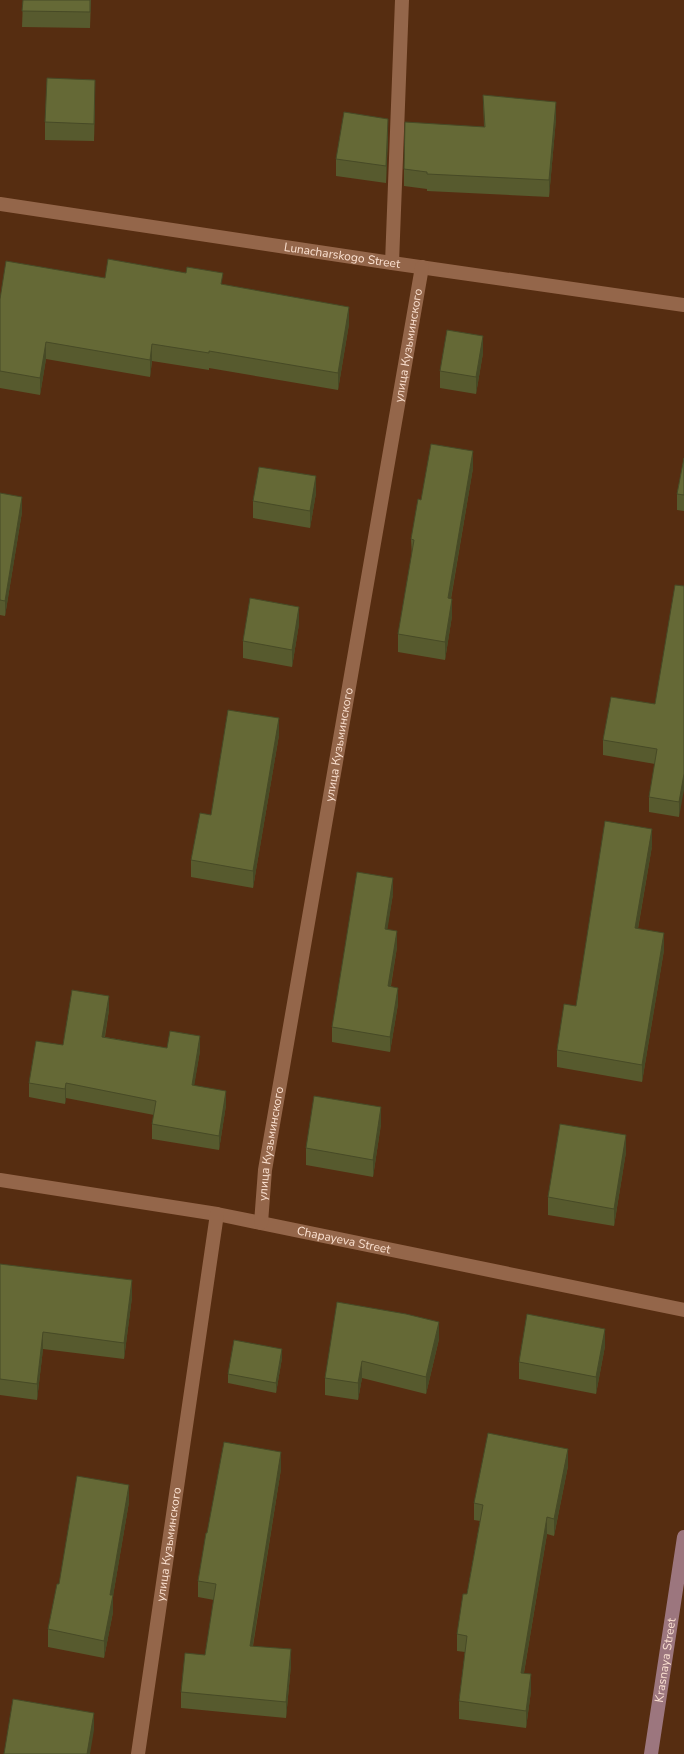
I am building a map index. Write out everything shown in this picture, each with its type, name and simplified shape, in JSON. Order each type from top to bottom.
[{"type":"main road","name":"Krasnaya Street","points":[[651,1754],[684,1537]]},
{"type":"street","points":[[392,263],[402,0]]},
{"type":"street","name":"Lunacharskogo Street","points":[[0,204],[684,305]]},
{"type":"street","name":"улица Кузьминского","points":[[261,1223],[265,1170],[422,267]]},
{"type":"street","name":"Chapayeva Street","points":[[0,1180],[217,1214],[684,1310]]},
{"type":"street","name":"улица Кузьминского","points":[[138,1754],[217,1214]]},
{"type":"building","points":[[23,0],[90,0],[90,12],[22,11]]},
{"type":"building","points":[[47,78],[95,80],[94,124],[45,122]]},
{"type":"building","points":[[483,95],[556,102],[549,180],[427,174],[427,172],[404,169],[405,122],[485,127]]},
{"type":"building","points":[[344,112],[388,119],[386,166],[336,159]]},
{"type":"building","points":[[108,259],[186,273],[187,267],[223,273],[221,284],[349,307],[338,373],[209,351],[209,353],[152,344],[150,360],[46,342],[40,378],[0,371],[0,299],[6,261],[105,278]]},
{"type":"building","points":[[447,330],[483,336],[476,377],[440,371]]},
{"type":"building","points":[[431,444],[473,451],[448,598],[452,599],[445,642],[398,634],[414,540],[411,539],[418,499],[421,500]]},
{"type":"building","points":[[684,458],[684,495],[677,494]]},
{"type":"building","points":[[259,467],[316,476],[310,511],[253,501]]},
{"type":"building","points":[[0,493],[22,497],[5,601],[0,600]]},
{"type":"building","points":[[675,585],[684,586],[684,774],[679,802],[649,797],[657,749],[603,740],[611,697],[655,704]]},
{"type":"building","points":[[250,598],[299,607],[292,650],[243,641]]},
{"type":"building","points":[[228,710],[279,718],[253,871],[191,860],[200,813],[211,815]]},
{"type":"building","points":[[605,821],[652,829],[635,928],[664,933],[642,1065],[557,1050],[564,1004],[576,1006]]},
{"type":"building","points":[[357,872],[393,878],[385,929],[397,931],[388,986],[398,988],[390,1037],[332,1027]]},
{"type":"building","points":[[72,990],[109,996],[102,1037],[167,1048],[170,1031],[200,1036],[192,1085],[226,1091],[219,1136],[152,1124],[156,1101],[66,1083],[65,1089],[29,1083],[36,1041],[63,1045]]},
{"type":"building","points":[[314,1096],[381,1107],[373,1160],[306,1148]]},
{"type":"building","points":[[560,1124],[626,1135],[614,1209],[548,1197]]},
{"type":"building","points":[[0,1264],[132,1280],[124,1343],[43,1332],[37,1384],[0,1379]]},
{"type":"building","points":[[337,1302],[406,1314],[439,1322],[426,1377],[362,1361],[358,1383],[325,1378]]},
{"type":"building","points":[[527,1314],[605,1329],[596,1377],[519,1362]]},
{"type":"building","points":[[234,1340],[282,1349],[276,1383],[228,1374]]},
{"type":"building","points":[[488,1433],[568,1449],[554,1519],[547,1517],[521,1673],[531,1674],[526,1711],[459,1701],[467,1636],[457,1634],[463,1594],[467,1594],[483,1505],[474,1503]]},
{"type":"building","points":[[224,1442],[281,1452],[250,1646],[291,1649],[286,1702],[181,1692],[185,1653],[205,1655],[216,1584],[198,1581]]},
{"type":"building","points":[[77,1476],[129,1485],[110,1595],[113,1595],[104,1641],[48,1629],[57,1584],[59,1584]]},
{"type":"building","points":[[13,1699],[94,1713],[87,1754],[4,1754]]}]
